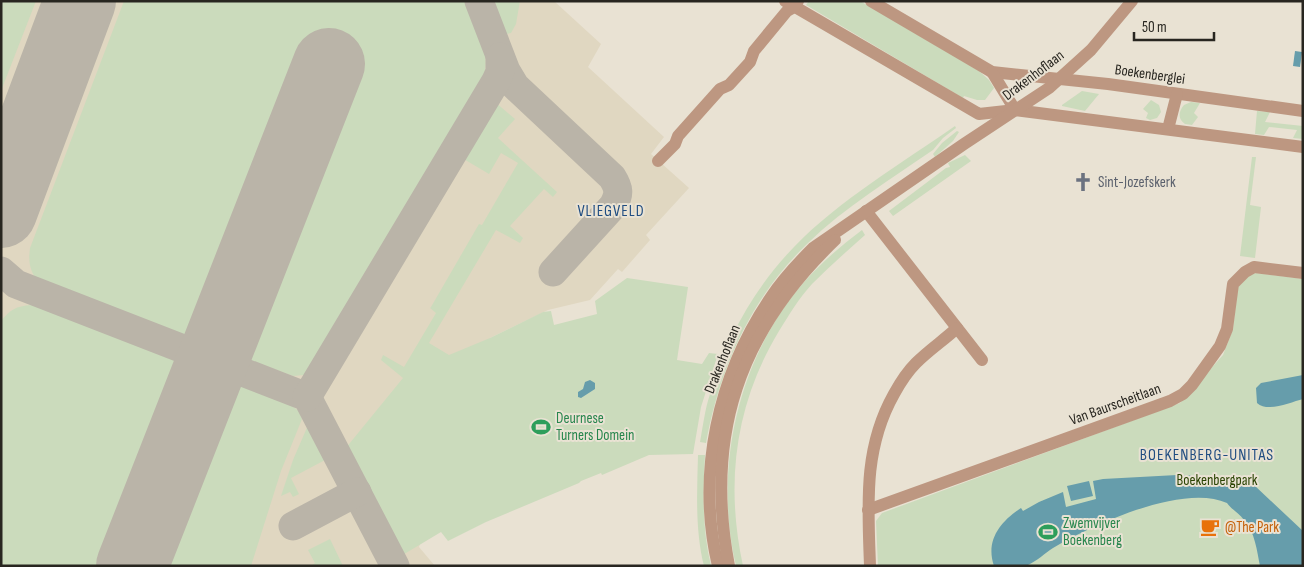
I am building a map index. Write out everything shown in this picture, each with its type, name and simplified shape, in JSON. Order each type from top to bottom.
[{"type":"street","name":"Boekenberglei","points":[[871,1],[992,72],[1108,84],[1303,111]]},
{"type":"street","name":"Drakenhoflaan","points":[[718,566],[711,516],[710,480],[717,420],[726,386],[738,357],[756,321],[772,296],[790,272],[813,248],[1060,79],[1100,41],[1132,1]]},
{"type":"street","points":[[658,161],[675,144],[678,136],[720,89],[729,85],[750,62],[754,51],[787,12],[792,3],[979,114],[1015,110],[1303,148]]},
{"type":"street","name":"Boekenberglei","points":[[992,72],[1015,110]]},
{"type":"street","points":[[1168,129],[1176,94]]},
{"type":"street","name":"Drakenhoflaan","points":[[729,566],[720,505],[720,479],[726,424],[736,389],[759,334],[778,305],[820,255],[866,211]]},
{"type":"street","points":[[866,211],[982,360]]},
{"type":"street","name":"Van Baurscheitlaan","points":[[868,510],[1170,401],[1183,394],[1192,385],[1220,346],[1227,329],[1233,284],[1245,272],[1254,267],[1303,273]]},
{"type":"street","points":[[870,566],[868,476],[879,426],[902,381],[916,363],[957,328]]},
{"type":"shaded area","points":[[1,1],[554,1],[601,44],[588,67],[664,137],[651,154],[689,188],[646,235],[650,240],[622,272],[618,269],[590,300],[548,310],[490,338],[419,547],[435,566],[1,566]]},
{"type":"green space","points":[[1,1],[36,1],[1,91]]},
{"type":"green space","points":[[124,1],[467,1],[485,49],[486,59],[483,79],[314,369],[304,375],[293,376],[39,283],[30,267],[30,248]]},
{"type":"green space","points":[[489,1],[520,1],[516,24],[511,33],[506,34],[500,28]]},
{"type":"green space","points":[[809,1],[860,1],[979,71],[989,80],[994,88],[985,100],[964,96],[963,98],[806,5]]},
{"type":"green space","points":[[1082,91],[1099,94],[1085,111],[1062,106],[1062,105]]},
{"type":"green space","points":[[1151,100],[1159,105],[1161,112],[1157,118],[1150,120],[1146,118],[1148,113],[1143,109]]},
{"type":"green space","name":"Deurnese Turners Domein","points":[[495,102],[515,119],[498,138],[557,192],[553,197],[544,189],[510,226],[523,238],[520,243],[496,230],[429,343],[449,355],[490,338],[543,312],[551,311],[554,325],[597,314],[595,301],[627,278],[688,287],[677,360],[702,364],[709,353],[718,354],[701,407],[693,454],[649,455],[602,475],[601,473],[581,481],[486,522],[448,541],[441,532],[401,556],[345,449],[403,378],[381,360],[383,355],[404,367],[436,313],[430,308],[479,224],[482,225],[518,163],[501,153],[489,174],[462,158]]},
{"type":"green space","points":[[1191,102],[1200,103],[1194,113],[1198,117],[1192,125],[1185,124],[1181,120],[1180,115],[1184,105]]},
{"type":"green space","points":[[1257,111],[1270,112],[1265,122],[1303,126],[1303,139],[1293,138],[1297,130],[1269,127],[1264,135],[1255,134]]},
{"type":"green space","points":[[955,126],[956,128],[943,138],[933,150],[837,217],[808,243],[770,286],[741,334],[720,387],[706,443],[700,442],[708,400],[724,354],[743,315],[767,279],[794,247],[830,214],[892,168]]},
{"type":"green space","points":[[957,131],[959,132],[953,141],[935,157],[933,154],[942,143]]},
{"type":"green space","points":[[965,155],[971,161],[893,216],[889,211],[946,168],[950,167],[948,163]]},
{"type":"green space","points":[[1252,157],[1256,157],[1250,205],[1261,207],[1255,258],[1240,256]]},
{"type":"green space","points":[[862,230],[865,235],[831,265],[798,301],[764,359],[752,387],[738,445],[735,474],[735,505],[743,566],[736,566],[730,529],[728,491],[730,453],[737,415],[748,379],[763,344],[782,311],[818,267]]},
{"type":"green space","name":"Boekenbergpark","points":[[1256,273],[1303,279],[1303,566],[878,566],[876,521],[882,513],[1180,403],[1223,355],[1233,329],[1238,287],[1248,275]]},
{"type":"green space","points":[[31,305],[41,307],[285,401],[299,411],[302,419],[281,471],[251,566],[1,566],[1,321],[14,309]]},
{"type":"green space","points":[[309,423],[327,459],[291,478],[299,494],[293,497],[290,492],[281,496],[293,460]]},
{"type":"green space","points":[[698,455],[705,455],[705,524],[711,566],[704,566],[699,539],[697,511]]},
{"type":"green space","points":[[330,539],[343,566],[311,566],[315,563],[308,550]]},
{"type":"water","points":[[1295,51],[1302,52],[1300,67],[1293,66]]},
{"type":"water","points":[[1303,375],[1303,399],[1273,407],[1262,406],[1257,403],[1256,388],[1261,383]]},
{"type":"water","points":[[590,380],[595,383],[595,389],[581,398],[578,397],[578,392],[583,389],[585,382]]},
{"type":"water","points":[[1177,475],[1205,476],[1240,482],[1244,480],[1254,485],[1303,531],[1303,566],[1260,566],[1251,530],[1227,503],[1208,498],[1187,498],[1138,509],[1090,528],[1053,548],[1028,565],[994,566],[992,557],[993,540],[1001,525],[1021,508],[1023,511],[1063,492],[1066,507],[1096,499],[1093,481]]},
{"type":"water","points":[[1089,481],[1093,496],[1071,501],[1067,486]]},
{"type":"taxiway","points":[[479,1],[506,71],[515,86],[612,177],[616,184],[618,194],[613,206],[553,272]]},
{"type":"taxiway","points":[[307,397],[496,81],[500,72],[500,57]]},
{"type":"taxiway","points":[[1,271],[16,284],[307,397],[395,566]]},
{"type":"taxiway","points":[[293,526],[357,492]]},
{"type":"runway","points":[[1,212],[80,1]]},
{"type":"runway","points":[[132,566],[329,64]]},
{"type":"place","name":"Sint-Jozefskerk","points":[[1083,182]]},
{"type":"place","name":"Deurnese Turners Domein","points":[[541,427]]},
{"type":"place","name":"@The Park","points":[[1210,527]]},
{"type":"place","name":"Zwemvijver Boekenberg","points":[[1048,532]]},
{"type":"district","name":"VLIEGVELD","points":[[611,210]]},
{"type":"district","name":"BOEKENBERG-UNITAS","points":[[1207,454]]}]
